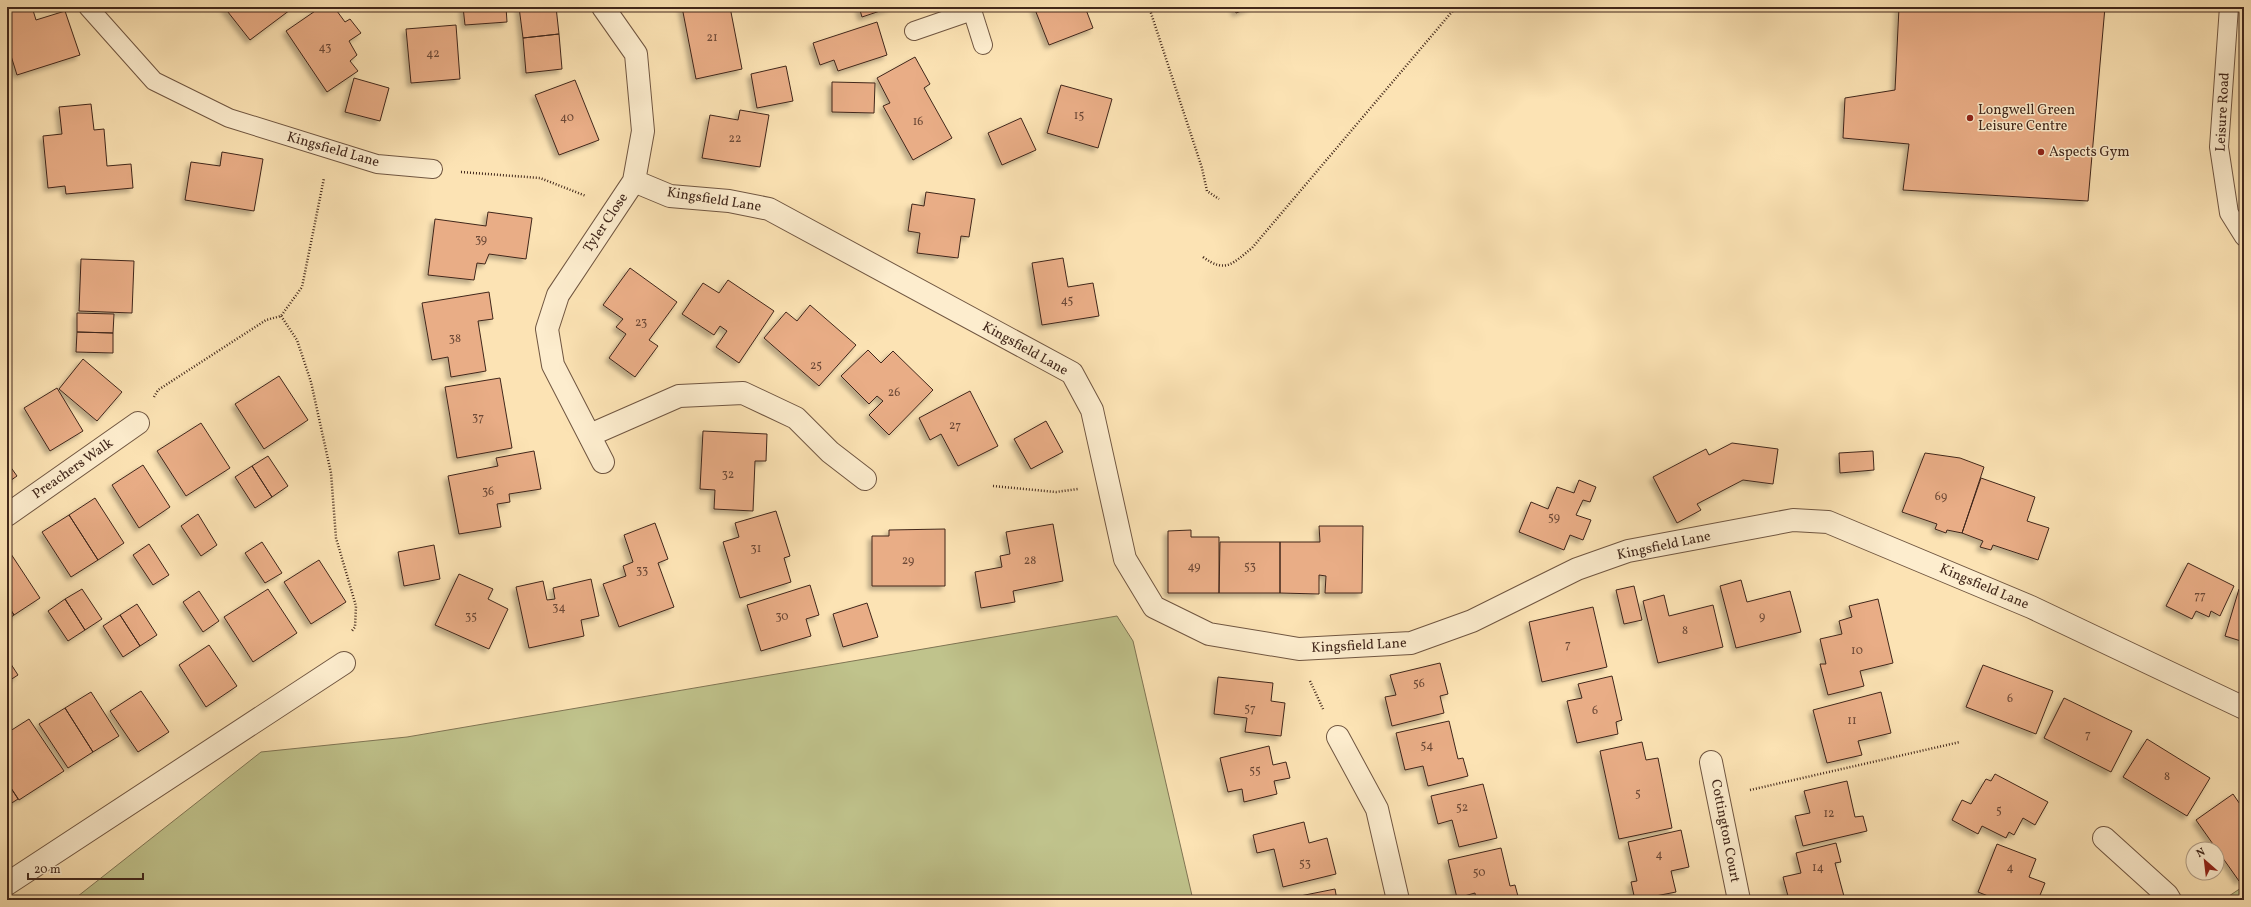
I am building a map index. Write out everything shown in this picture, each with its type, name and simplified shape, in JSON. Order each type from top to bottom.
[{"type":"street","name":"Tyler Close","points":[[602,7],[636,54],[643,131],[634,181],[558,295],[547,329],[553,365],[603,462]]},
{"type":"street","name":"Kingsfield Lane","points":[[634,181],[670,196],[730,201],[769,209],[1072,373],[1092,410],[1125,559],[1154,607],[1209,634],[1299,649],[1411,643],[1472,621],[1577,569],[1628,551],[1793,520],[1828,522],[2031,607],[2244,708]]},
{"type":"street","points":[[590,435],[680,396],[743,393],[796,418],[830,452],[865,479]]},
{"type":"street","name":"Preachers Walk","points":[[7,515],[138,423]]},
{"type":"street","points":[[7,884],[344,663]]},
{"type":"street","points":[[1338,737],[1377,809],[1398,900]]},
{"type":"street","name":"Cottington Court","points":[[1711,762],[1739,900]]},
{"type":"street","points":[[2104,838],[2167,895],[2170,900]]},
{"type":"lane","name":"Kingsfield Lane","points":[[88,7],[154,81],[229,118],[377,164],[433,170]]},
{"type":"lane","name":"Leisure Road","points":[[2229,7],[2219,147],[2229,213],[2244,237]]},
{"type":"lane","points":[[914,31],[971,9],[983,45]]},
{"type":"path","points":[[1149,7],[1202,168],[1207,191],[1219,199]]},
{"type":"path","points":[[1203,257],[1215,266],[1229,265],[1252,248],[1456,7]]},
{"type":"path","points":[[138,423],[158,390],[266,320],[281,316],[302,287],[330,150]]},
{"type":"path","points":[[433,170],[540,178],[616,208]]},
{"type":"path","points":[[281,316],[297,340],[311,382],[331,473],[336,538],[356,606],[355,627],[335,651],[344,663]]},
{"type":"path","points":[[993,486],[1056,492],[1108,486]]},
{"type":"path","points":[[1299,649],[1315,695],[1338,737]]},
{"type":"path","points":[[1718,798],[1960,742]]},
{"type":"green space","points":[[1117,616],[1133,641],[1193,900],[73,900],[261,752],[407,737]]},
{"type":"green space","points":[[2244,886],[2244,900],[2223,900]]},
{"type":"building","points":[[7,7],[32,7],[36,20],[65,11],[80,55],[17,75],[7,43]]},
{"type":"building","points":[[224,7],[288,7],[290,10],[250,40]]},
{"type":"building","points":[[321,7],[334,7],[345,22],[350,19],[361,33],[349,41],[357,55],[350,61],[358,71],[327,92],[286,31]]},
{"type":"building","points":[[463,7],[506,7],[507,22],[465,25]]},
{"type":"building","points":[[519,7],[556,7],[559,34],[523,38]]},
{"type":"building","points":[[682,7],[730,7],[742,69],[696,79]]},
{"type":"building","points":[[859,7],[892,7],[862,17]]},
{"type":"building","points":[[1034,7],[1085,7],[1093,28],[1049,45]]},
{"type":"building","points":[[1234,7],[1252,7],[1236,13]]},
{"type":"building","name":"Longwell Green Leisure Centre","points":[[1899,7],[2105,7],[2088,201],[1903,190],[1909,144],[1843,138],[1845,98],[1895,90]]},
{"type":"building","points":[[877,22],[887,55],[838,71],[834,60],[820,65],[813,43]]},
{"type":"building","points":[[456,25],[460,79],[411,83],[406,29]]},
{"type":"building","points":[[559,34],[562,69],[526,73],[523,38]]},
{"type":"building","points":[[915,57],[930,84],[924,88],[952,138],[913,160],[883,106],[890,103],[877,78]]},
{"type":"building","points":[[786,66],[793,101],[757,108],[751,74]]},
{"type":"building","points":[[354,78],[389,88],[380,121],[345,112]]},
{"type":"building","points":[[575,80],[599,140],[559,155],[535,95]]},
{"type":"building","points":[[832,82],[875,83],[874,113],[832,112]]},
{"type":"building","points":[[1061,85],[1112,99],[1098,148],[1047,133]]},
{"type":"building","points":[[91,104],[94,130],[104,129],[107,166],[131,164],[133,188],[66,194],[65,186],[48,188],[43,136],[62,134],[59,107]]},
{"type":"building","points":[[740,110],[769,115],[760,167],[702,158],[710,115],[738,120]]},
{"type":"building","points":[[1021,118],[1036,150],[1002,165],[988,133]]},
{"type":"building","points":[[222,152],[263,159],[254,211],[185,200],[191,162],[220,166]]},
{"type":"building","points":[[926,192],[975,199],[969,237],[961,236],[958,258],[917,253],[920,233],[908,231],[912,204],[924,206]]},
{"type":"building","points":[[488,212],[532,218],[526,259],[489,254],[485,264],[477,263],[474,280],[428,275],[435,219],[486,226]]},
{"type":"building","points":[[1063,258],[1068,287],[1093,283],[1099,316],[1042,325],[1032,263]]},
{"type":"building","points":[[81,259],[134,261],[132,313],[79,311]]},
{"type":"building","points":[[630,268],[677,302],[649,340],[658,346],[635,377],[609,358],[626,334],[616,327],[623,319],[603,305]]},
{"type":"building","points":[[728,280],[774,311],[739,363],[716,347],[727,331],[720,326],[714,335],[682,314],[703,283],[719,293]]},
{"type":"building","points":[[489,292],[493,319],[478,321],[486,371],[451,377],[448,357],[432,360],[422,303]]},
{"type":"building","points":[[810,305],[856,345],[819,386],[764,338],[786,312],[797,321]]},
{"type":"building","points":[[77,313],[114,314],[113,333],[77,332]]},
{"type":"building","points":[[77,332],[113,333],[113,353],[76,352]]},
{"type":"building","points":[[868,350],[881,363],[893,351],[933,390],[889,435],[869,415],[883,401],[877,396],[869,404],[841,376]]},
{"type":"building","points":[[83,359],[122,392],[97,421],[59,389]]},
{"type":"building","points":[[279,376],[308,420],[264,449],[235,404]]},
{"type":"building","points":[[500,378],[512,448],[457,458],[445,387]]},
{"type":"building","points":[[57,388],[83,431],[50,451],[24,408]]},
{"type":"building","points":[[970,391],[998,446],[958,466],[941,434],[930,440],[919,418]]},
{"type":"building","points":[[1046,421],[1063,452],[1031,469],[1014,439]]},
{"type":"building","points":[[201,423],[230,468],[186,496],[157,451]]},
{"type":"building","points":[[703,431],[767,434],[766,461],[755,461],[753,511],[714,509],[715,490],[700,489]]},
{"type":"building","points":[[1732,443],[1778,449],[1773,484],[1743,480],[1697,504],[1701,510],[1677,523],[1653,477],[1706,449],[1709,455]]},
{"type":"building","points":[[534,451],[541,489],[509,494],[510,502],[497,504],[501,527],[459,534],[448,476],[498,466],[496,458]]},
{"type":"building","points":[[1873,451],[1874,470],[1840,473],[1839,453]]},
{"type":"building","points":[[1925,453],[1960,458],[1984,467],[1962,533],[1947,530],[1946,533],[1935,529],[1937,524],[1902,512]]},
{"type":"building","points":[[268,456],[288,486],[272,497],[252,466]]},
{"type":"building","points":[[7,462],[17,476],[7,483]]},
{"type":"building","points":[[143,465],[170,507],[139,528],[112,485]]},
{"type":"building","points":[[252,466],[272,497],[255,508],[235,477]]},
{"type":"building","points":[[1981,478],[2035,497],[2027,521],[2049,528],[2038,560],[1993,545],[1991,550],[1980,547],[1983,541],[1962,533]]},
{"type":"building","points":[[1579,480],[1596,487],[1590,502],[1583,500],[1576,515],[1591,520],[1583,540],[1570,535],[1564,550],[1519,532],[1531,502],[1548,509],[1557,487],[1574,493]]},
{"type":"building","points":[[95,498],[124,543],[98,560],[69,515]]},
{"type":"building","points":[[776,511],[790,556],[784,558],[791,582],[740,598],[723,542],[739,537],[735,523]]},
{"type":"building","points":[[198,514],[217,545],[201,556],[181,526]]},
{"type":"building","points":[[69,515],[98,560],[71,577],[42,532]]},
{"type":"building","points":[[655,523],[668,559],[658,563],[674,607],[619,627],[603,584],[626,576],[623,566],[633,562],[624,535]]},
{"type":"building","points":[[1053,524],[1063,581],[1013,591],[1015,602],[981,608],[975,572],[1002,567],[1000,556],[1010,554],[1006,532]]},
{"type":"building","points":[[1319,526],[1363,526],[1362,593],[1325,593],[1326,576],[1319,575],[1319,594],[1280,593],[1280,542],[1320,542]]},
{"type":"building","points":[[945,529],[945,586],[872,586],[872,536],[889,536],[889,530]]},
{"type":"building","points":[[1191,530],[1191,537],[1219,537],[1219,593],[1168,593],[1168,531]]},
{"type":"building","points":[[262,542],[282,573],[265,583],[245,553]]},
{"type":"building","points":[[1220,542],[1280,542],[1280,593],[1219,593]]},
{"type":"building","points":[[149,544],[169,575],[153,585],[133,555]]},
{"type":"building","points":[[434,545],[440,579],[404,586],[398,552]]},
{"type":"building","points":[[11,554],[40,598],[14,615],[7,604],[7,557]]},
{"type":"building","points":[[319,560],[346,602],[311,624],[284,582]]},
{"type":"building","points":[[2188,563],[2234,586],[2220,616],[2211,611],[2209,617],[2196,611],[2192,619],[2166,606]]},
{"type":"building","points":[[459,574],[493,589],[488,599],[508,609],[489,649],[435,625]]},
{"type":"building","points":[[591,579],[599,616],[581,620],[584,636],[529,648],[516,587],[543,581],[547,600],[555,599],[553,588]]},
{"type":"building","points":[[1741,580],[1747,602],[1790,591],[1801,632],[1736,648],[1720,586]]},
{"type":"building","points":[[810,585],[819,615],[806,619],[811,636],[761,651],[747,605]]},
{"type":"building","points":[[1634,586],[1642,620],[1624,624],[1616,590]]},
{"type":"building","points":[[82,589],[102,619],[85,630],[65,599]]},
{"type":"building","points":[[268,589],[297,633],[253,662],[224,617]]},
{"type":"building","points":[[2239,589],[2244,591],[2244,642],[2225,636]]},
{"type":"building","points":[[199,591],[219,621],[203,632],[183,602]]},
{"type":"building","points":[[1664,595],[1669,616],[1713,605],[1723,647],[1658,663],[1643,601]]},
{"type":"building","points":[[65,599],[85,630],[68,641],[48,611]]},
{"type":"building","points":[[1878,599],[1893,663],[1860,671],[1864,686],[1828,695],[1820,664],[1826,664],[1820,639],[1842,634],[1839,621],[1852,617],[1849,606]]},
{"type":"building","points":[[867,603],[878,637],[843,647],[833,614]]},
{"type":"building","points":[[7,604],[14,615],[7,620]]},
{"type":"building","points":[[137,604],[157,635],[140,646],[120,615]]},
{"type":"building","points":[[1593,607],[1607,667],[1542,682],[1529,622]]},
{"type":"building","points":[[120,615],[140,646],[123,657],[103,626]]},
{"type":"building","points":[[209,645],[237,686],[206,707],[179,665]]},
{"type":"building","points":[[7,658],[18,675],[7,682]]},
{"type":"building","points":[[1440,663],[1448,694],[1440,696],[1444,713],[1392,726],[1385,697],[1396,695],[1390,675]]},
{"type":"building","points":[[1983,665],[2053,691],[2036,734],[1966,707]]},
{"type":"building","points":[[1612,676],[1622,720],[1616,722],[1618,734],[1577,743],[1567,701],[1582,698],[1578,684]]},
{"type":"building","points":[[1218,677],[1273,683],[1271,701],[1285,703],[1281,736],[1245,732],[1247,718],[1214,714]]},
{"type":"building","points":[[141,691],[169,732],[138,752],[110,711]]},
{"type":"building","points":[[91,692],[119,736],[93,752],[65,708]]},
{"type":"building","points":[[1881,692],[1891,733],[1858,741],[1862,755],[1827,763],[1813,710]]},
{"type":"building","points":[[2064,698],[2132,731],[2111,772],[2044,738]]},
{"type":"building","points":[[65,708],[93,752],[68,768],[39,724]]},
{"type":"building","points":[[29,719],[64,771],[19,800],[7,782],[7,733]]},
{"type":"building","points":[[1449,721],[1458,759],[1463,758],[1468,776],[1428,786],[1423,766],[1405,770],[1396,733]]},
{"type":"building","points":[[2147,739],[2210,778],[2187,816],[2123,777]]},
{"type":"building","points":[[1642,742],[1646,760],[1658,758],[1672,828],[1619,839],[1600,751]]},
{"type":"building","points":[[1269,746],[1273,765],[1286,762],[1290,778],[1274,781],[1277,794],[1244,802],[1242,789],[1228,792],[1220,758]]},
{"type":"building","points":[[1995,774],[2048,802],[2035,825],[2023,818],[2014,835],[2009,832],[2006,838],[1982,826],[1978,834],[1952,820],[1962,800],[1971,804],[1986,779],[1991,781]]},
{"type":"building","points":[[1847,781],[1855,817],[1863,816],[1867,831],[1803,846],[1795,816],[1810,813],[1804,791]]},
{"type":"building","points":[[7,782],[18,799],[7,806]]},
{"type":"building","points":[[1483,784],[1497,838],[1459,847],[1452,820],[1438,824],[1431,796]]},
{"type":"building","points":[[2233,794],[2244,810],[2244,878],[2239,881],[2225,861],[2225,841],[2211,841],[2196,820]]},
{"type":"building","points":[[1304,822],[1309,843],[1327,838],[1336,874],[1283,887],[1274,849],[1257,853],[1253,835]]},
{"type":"building","points":[[1681,830],[1689,867],[1671,871],[1676,892],[1635,900],[1631,882],[1637,881],[1628,842]]},
{"type":"building","points":[[1836,843],[1841,862],[1835,863],[1845,900],[1789,900],[1783,877],[1801,873],[1796,853]]},
{"type":"building","points":[[1997,844],[2036,859],[2029,877],[2045,883],[2038,900],[1998,900],[1978,892]]},
{"type":"building","points":[[1501,848],[1510,886],[1515,885],[1519,900],[1476,900],[1475,893],[1457,898],[1448,860]]},
{"type":"building","points":[[1335,889],[1337,900],[1296,900],[1295,897]]},
{"type":"place","name":"Longwell Green Leisure Centre","points":[[1970,118]]},
{"type":"place","name":"Aspects Gym","points":[[2041,152]]}]
